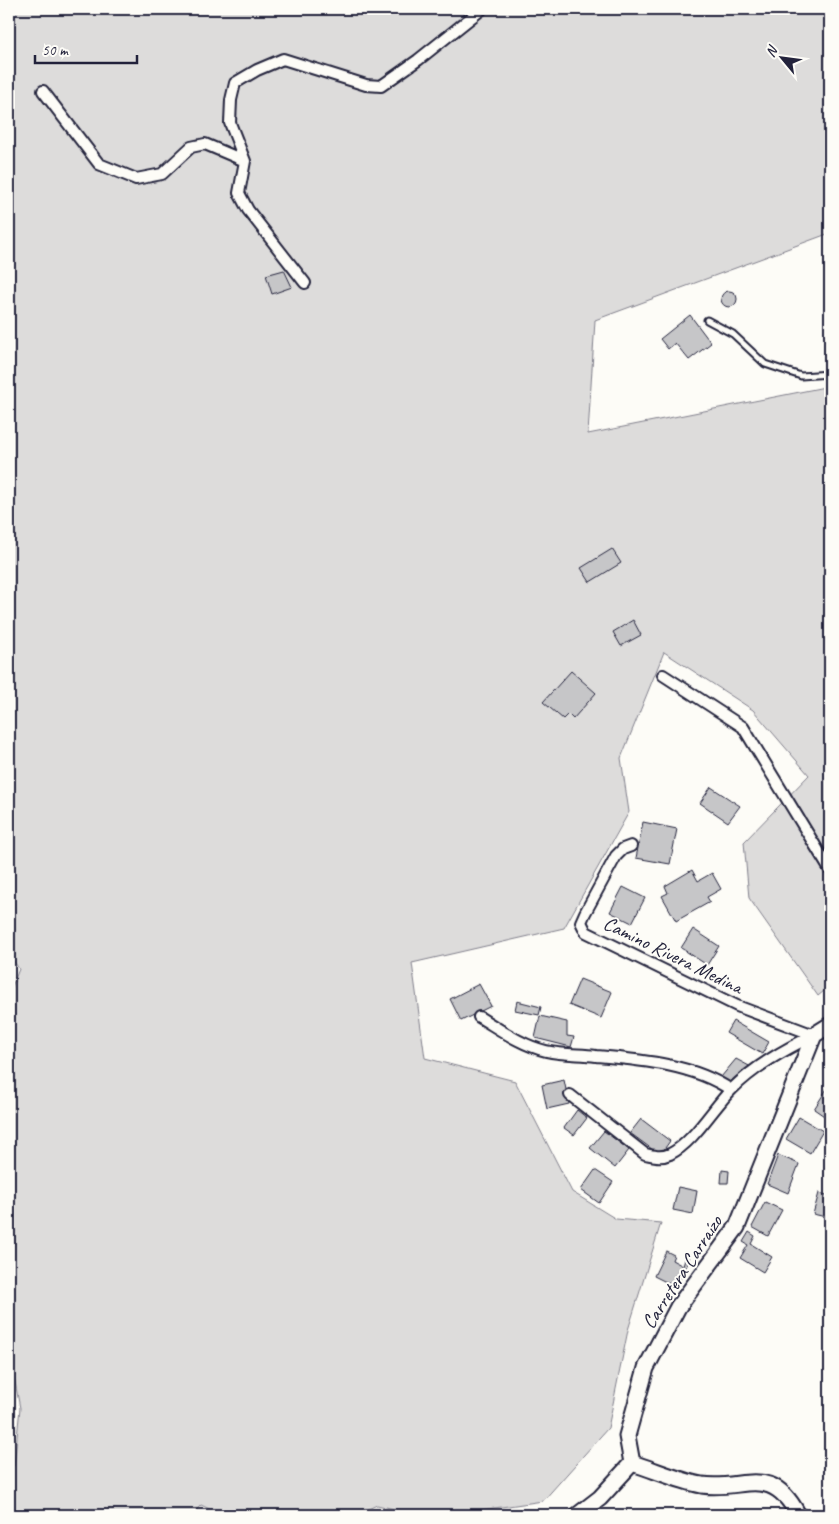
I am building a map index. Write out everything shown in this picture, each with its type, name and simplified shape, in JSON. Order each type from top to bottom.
[{"type":"street","points":[[305,283],[248,210],[239,193],[245,161],[230,124],[231,100],[235,84],[257,70],[283,59],[366,85],[381,86],[418,60],[482,9]]},
{"type":"street","points":[[43,90],[99,164],[136,180],[162,174],[191,147],[205,144],[245,161]]},
{"type":"street","points":[[663,675],[743,727],[830,870]]},
{"type":"street","name":"Camino Rivera Medina","points":[[631,846],[622,849],[616,856],[585,913],[581,922],[586,932],[737,1006],[814,1035]]},
{"type":"street","points":[[479,1017],[516,1040],[536,1048],[568,1054],[656,1064],[715,1080],[731,1090]]},
{"type":"street","points":[[570,1095],[645,1154],[660,1158],[672,1153],[683,1144],[731,1090],[778,1053],[830,1025]]},
{"type":"street","name":"Carretera Carraízo","points":[[632,1463],[626,1436],[646,1368],[678,1307],[737,1227],[814,1035]]},
{"type":"street","points":[[578,1515],[600,1498],[632,1463],[702,1485],[763,1482],[789,1498],[798,1515]]},
{"type":"lane","points":[[707,320],[733,334],[765,364],[801,376],[830,374]]},
{"type":"shaded area","points":[[9,9],[830,9],[830,233],[595,320],[588,434],[830,386],[830,986],[818,996],[749,898],[744,842],[809,775],[753,710],[664,652],[621,758],[629,812],[564,928],[412,963],[425,1058],[515,1081],[572,1192],[616,1219],[661,1223],[628,1330],[608,1428],[543,1501],[446,1515],[420,1515],[377,1505],[355,1515],[222,1515],[201,1505],[192,1515],[9,1515],[9,1471],[14,1466],[20,1408],[9,1351],[9,994],[19,969],[9,954]]},
{"type":"building","points":[[284,270],[292,287],[272,294],[266,275]]},
{"type":"building","points":[[729,291],[735,293],[737,299],[735,305],[729,307],[723,305],[721,299],[723,293]]},
{"type":"building","points":[[690,315],[711,343],[689,360],[675,343],[668,349],[660,339]]},
{"type":"building","points":[[612,549],[621,563],[590,582],[581,568]]},
{"type":"building","points":[[633,620],[641,635],[621,646],[613,632]]},
{"type":"building","points":[[571,671],[596,693],[573,719],[568,714],[563,719],[543,702]]},
{"type":"building","points":[[711,787],[740,806],[728,822],[700,803]]},
{"type":"building","points":[[643,822],[677,829],[670,864],[636,858]]},
{"type":"building","points":[[692,870],[698,881],[712,873],[721,889],[707,897],[710,902],[676,921],[662,896],[668,893],[665,886]]},
{"type":"building","points":[[623,887],[645,898],[632,923],[610,912]]},
{"type":"building","points":[[693,929],[719,946],[707,965],[681,948]]},
{"type":"building","points":[[580,979],[612,992],[601,1018],[569,1005]]},
{"type":"building","points":[[479,984],[491,1006],[461,1021],[450,999]]},
{"type":"building","points":[[517,1001],[541,1007],[539,1015],[515,1010]]},
{"type":"building","points":[[540,1016],[567,1022],[567,1036],[574,1037],[571,1047],[535,1038]]},
{"type":"building","points":[[733,1021],[769,1042],[762,1054],[726,1033]]},
{"type":"building","points":[[736,1059],[753,1068],[734,1085],[721,1077]]},
{"type":"building","points":[[564,1080],[569,1104],[547,1109],[542,1085]]},
{"type":"building","points":[[830,1084],[830,1120],[814,1109]]},
{"type":"building","points":[[577,1110],[587,1118],[574,1135],[564,1128]]},
{"type":"building","points":[[799,1117],[823,1131],[810,1153],[786,1139]]},
{"type":"building","points":[[641,1119],[670,1141],[660,1155],[630,1133]]},
{"type":"building","points":[[604,1131],[629,1150],[615,1168],[590,1148]]},
{"type":"building","points":[[778,1155],[799,1164],[788,1193],[767,1184]]},
{"type":"building","points":[[595,1170],[613,1182],[599,1203],[581,1190]]},
{"type":"building","points":[[722,1170],[729,1171],[728,1183],[721,1183]]},
{"type":"building","points":[[678,1187],[697,1191],[693,1214],[673,1210]]},
{"type":"building","points":[[819,1193],[830,1196],[830,1218],[813,1214]]},
{"type":"building","points":[[765,1202],[782,1210],[768,1236],[752,1227]]},
{"type":"building","points":[[749,1232],[755,1236],[751,1244],[772,1257],[763,1272],[740,1258],[748,1245],[743,1242]]},
{"type":"building","points":[[666,1251],[674,1255],[672,1260],[683,1266],[686,1256],[689,1254],[689,1261],[676,1287],[654,1276]]}]
